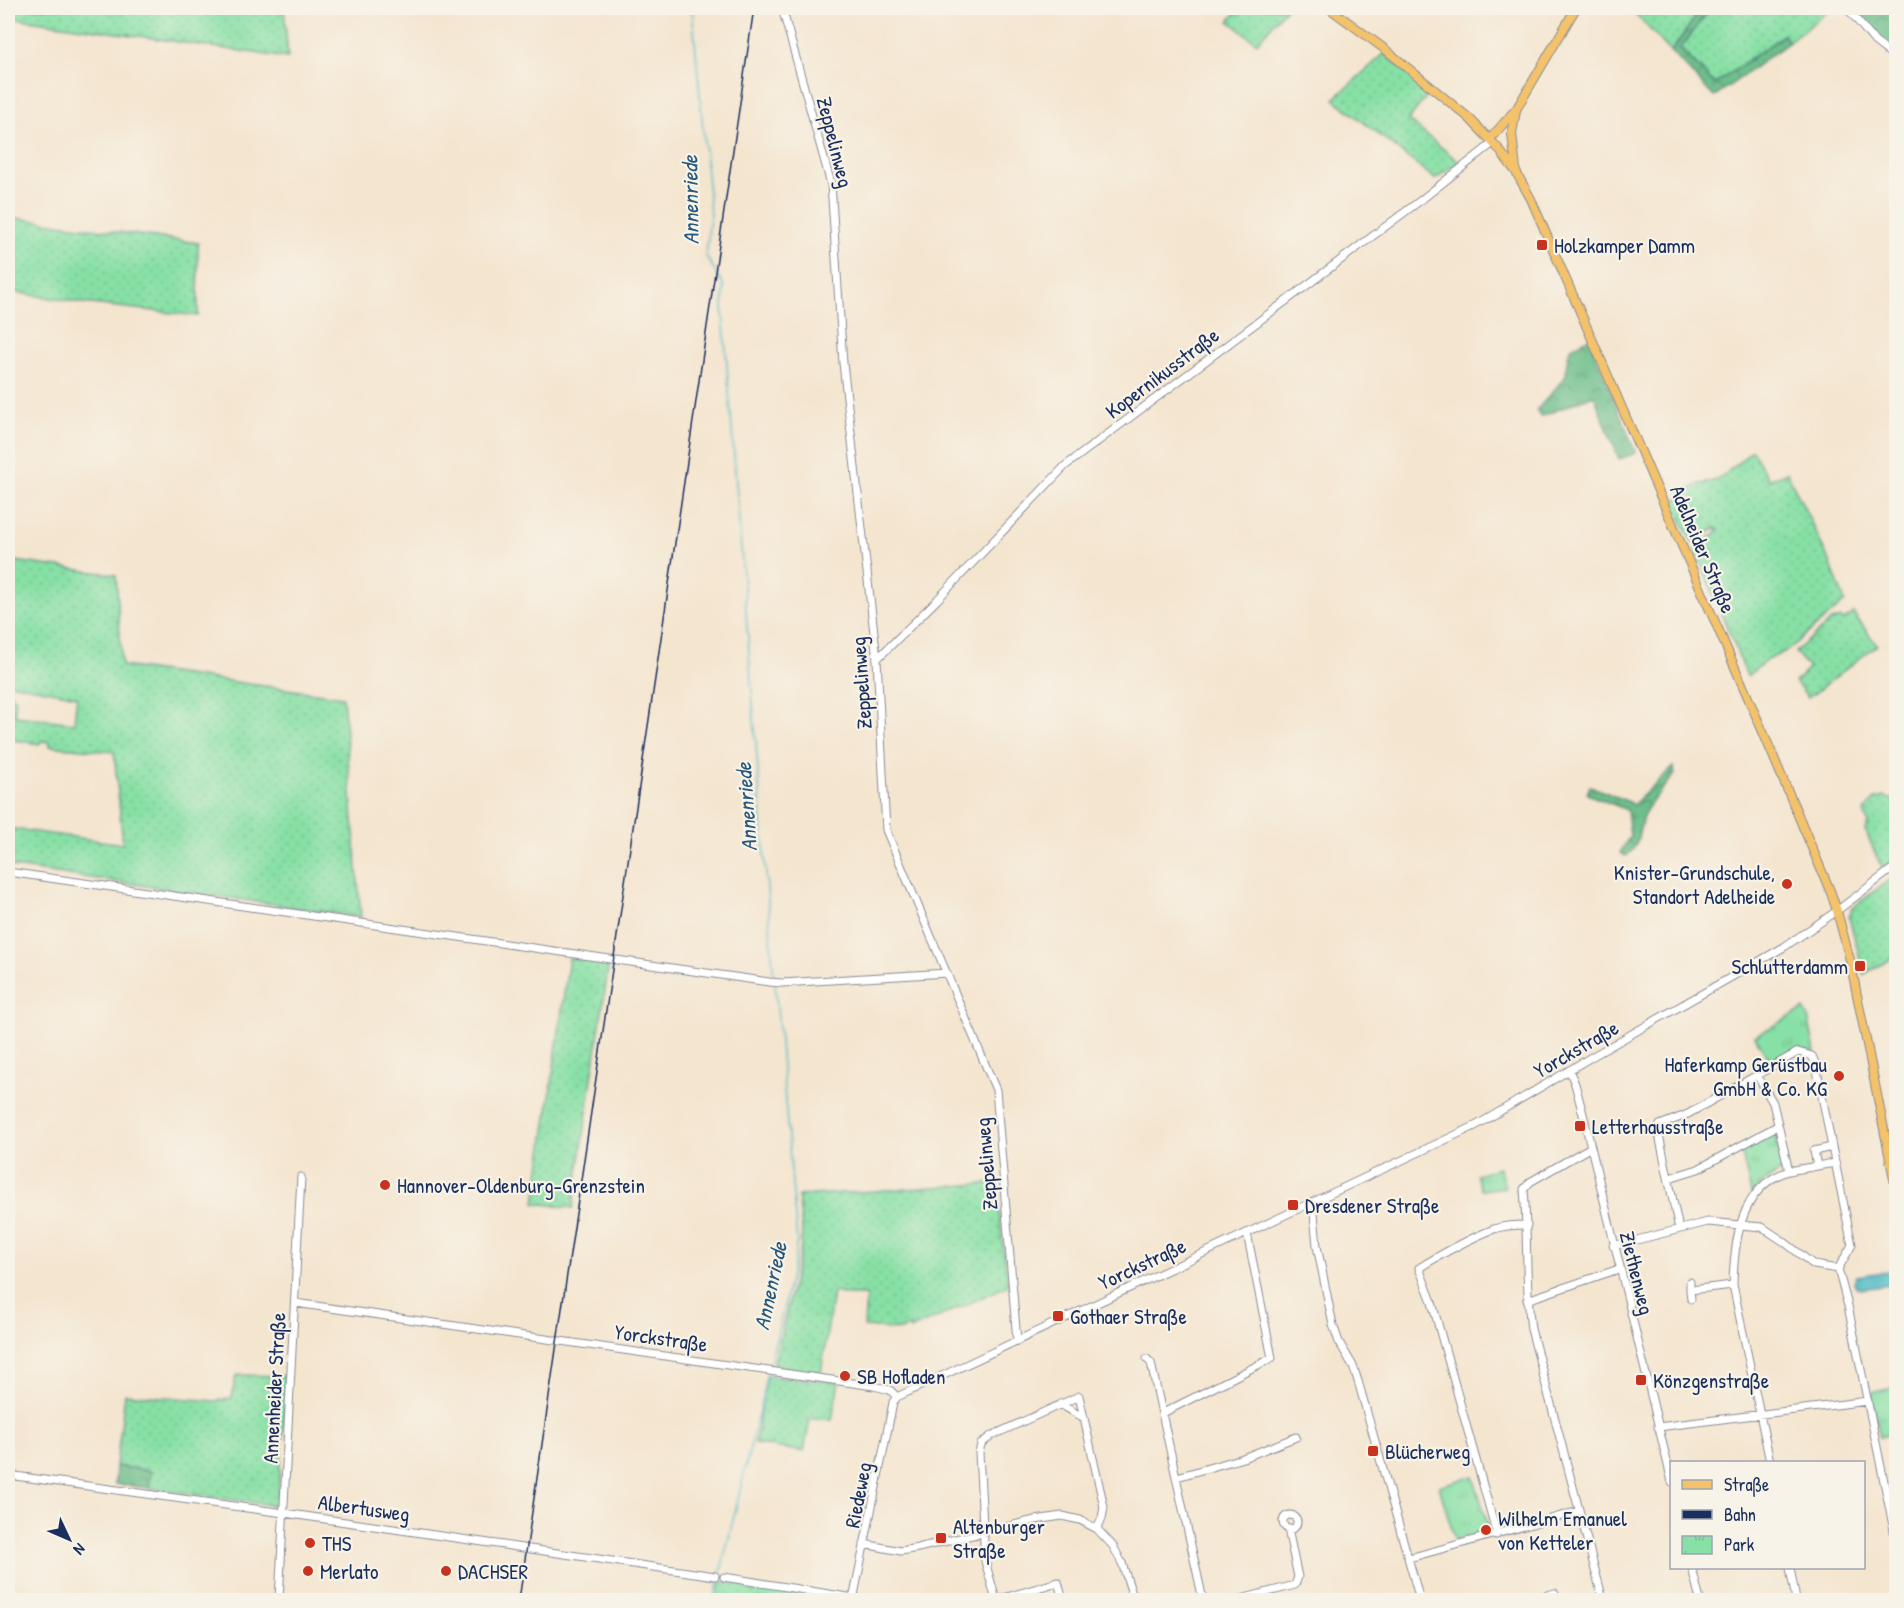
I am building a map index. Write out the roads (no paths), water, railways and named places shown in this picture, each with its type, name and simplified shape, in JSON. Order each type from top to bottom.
[{"type":"main road","name":"Adelheider Straße","points":[[1329,8],[1469,118],[1516,172],[1531,199],[1763,732],[1837,911],[1850,960],[1896,1189]]},
{"type":"main road","points":[[1493,143],[1517,108],[1576,8]]},
{"type":"main road","points":[[1516,172],[1512,134],[1517,108]]},
{"type":"main road","points":[[1493,143],[1512,134]]},
{"type":"street","name":"Zeppelinweg","points":[[782,8],[831,184],[843,363],[877,659],[886,830],[996,1090],[1017,1341]]},
{"type":"street","points":[[1847,8],[1875,42],[1896,58]]},
{"type":"street","name":"Kopernikusstraße","points":[[877,659],[937,600],[1065,466],[1493,143]]},
{"type":"street","points":[[1837,911],[1896,866]]},
{"type":"street","points":[[8,872],[769,982],[947,973]]},
{"type":"street","name":"Yorckstraße","points":[[295,1304],[874,1386],[890,1390],[897,1397],[1477,1125],[1784,947],[1837,911]]},
{"type":"street","points":[[1679,1229],[1658,1130],[1660,1125],[1688,1114],[1798,1052],[1812,1056],[1816,1065],[1852,1245],[1838,1269],[1848,1306],[1896,1540]]},
{"type":"street","name":"Ziethenweg","points":[[1570,1071],[1591,1148],[1670,1478]]},
{"type":"street","points":[[1757,1075],[1773,1104],[1789,1171]]},
{"type":"street","points":[[1669,1178],[1698,1169],[1777,1126]]},
{"type":"street","points":[[1817,1166],[1814,1150],[1832,1147]]},
{"type":"street","points":[[1591,1148],[1527,1185],[1524,1189],[1527,1225],[1527,1300],[1536,1350],[1603,1600]]},
{"type":"street","points":[[1770,1461],[1733,1285],[1734,1259],[1740,1225],[1751,1199],[1762,1186],[1772,1179],[1789,1171],[1835,1163]]},
{"type":"street","name":"Annenheider Straße","points":[[279,1600],[301,1177]]},
{"type":"street","points":[[1313,1203],[1317,1245],[1333,1324],[1358,1381],[1420,1600]]},
{"type":"street","points":[[1614,1246],[1708,1222],[1762,1227],[1814,1265],[1838,1269]]},
{"type":"street","points":[[1497,1534],[1431,1299],[1419,1269],[1434,1259],[1495,1229],[1510,1225],[1527,1225]]},
{"type":"street","points":[[1163,1413],[1272,1358],[1246,1233]]},
{"type":"street","points":[[1527,1300],[1619,1269]]},
{"type":"street","points":[[1691,1299],[1690,1286],[1733,1285]]},
{"type":"street","points":[[1147,1359],[1151,1363],[1163,1413],[1203,1600]]},
{"type":"street","points":[[1063,1600],[1058,1582],[996,1600],[985,1561],[979,1453],[981,1444],[991,1436],[1079,1396],[1104,1507],[1097,1529]]},
{"type":"street","name":"Riedeweg","points":[[853,1599],[893,1402],[897,1397]]},
{"type":"street","points":[[1658,1427],[1868,1401]]},
{"type":"street","points":[[1060,1404],[1084,1418]]},
{"type":"street","points":[[1177,1477],[1243,1458],[1296,1437]]},
{"type":"street","name":"Albertusweg","points":[[8,1475],[715,1576]]},
{"type":"street","points":[[1409,1558],[1579,1511]]},
{"type":"street","points":[[864,1544],[901,1551],[1035,1520],[1062,1516],[1097,1529],[1113,1546],[1122,1563],[1134,1600]]},
{"type":"street","points":[[1237,1600],[1295,1585],[1298,1577],[1288,1529]]},
{"type":"street","points":[[1692,1569],[1701,1600]]},
{"type":"street","points":[[1790,1569],[1796,1600]]},
{"type":"street","points":[[724,1577],[853,1599]]},
{"type":"street","points":[[1529,1600],[1555,1593]]},
{"type":"water","points":[[1889,1271],[1895,1277],[1891,1285],[1861,1289],[1856,1287],[1854,1282],[1857,1276]]},
{"type":"waterway","name":"Annenriede","points":[[692,8],[710,216],[706,256],[724,286],[723,312],[774,980]]},
{"type":"waterway","name":"Annenriede","points":[[769,1369],[794,1263],[797,1240],[775,984]]},
{"type":"waterway","name":"Annenriede","points":[[714,1600],[768,1373]]},
{"type":"railway","points":[[519,1600],[754,8]]},
{"type":"place","name":"Holzkamper Damm","points":[[1542,245]]},
{"type":"place","name":"Knister-Grundschule, Standort Adelheide","points":[[1787,884]]},
{"type":"place","name":"Schlutterdamm","points":[[1860,966]]},
{"type":"place","name":"Haferkamp Gerüstbau GmbH & Co. KG","points":[[1839,1076]]},
{"type":"place","name":"Letterhausstraße","points":[[1580,1126]]},
{"type":"place","name":"Hannover-Oldenburg-Grenzstein","points":[[385,1185]]},
{"type":"place","name":"Dresdener Straße","points":[[1293,1205]]},
{"type":"place","name":"Gothaer Straße","points":[[1058,1316]]},
{"type":"place","name":"SB Hofladen","points":[[845,1376]]},
{"type":"place","name":"Könzgenstraße","points":[[1641,1380]]},
{"type":"place","name":"Blücherweg","points":[[1373,1451]]},
{"type":"place","name":"Wilhelm Emanuel von Ketteler","points":[[1486,1530]]},
{"type":"place","name":"Altenburger Straße","points":[[941,1538]]},
{"type":"place","name":"THS","points":[[310,1543]]},
{"type":"place","name":"Merlato","points":[[308,1571]]},
{"type":"place","name":"DACHSER","points":[[446,1571]]}]
